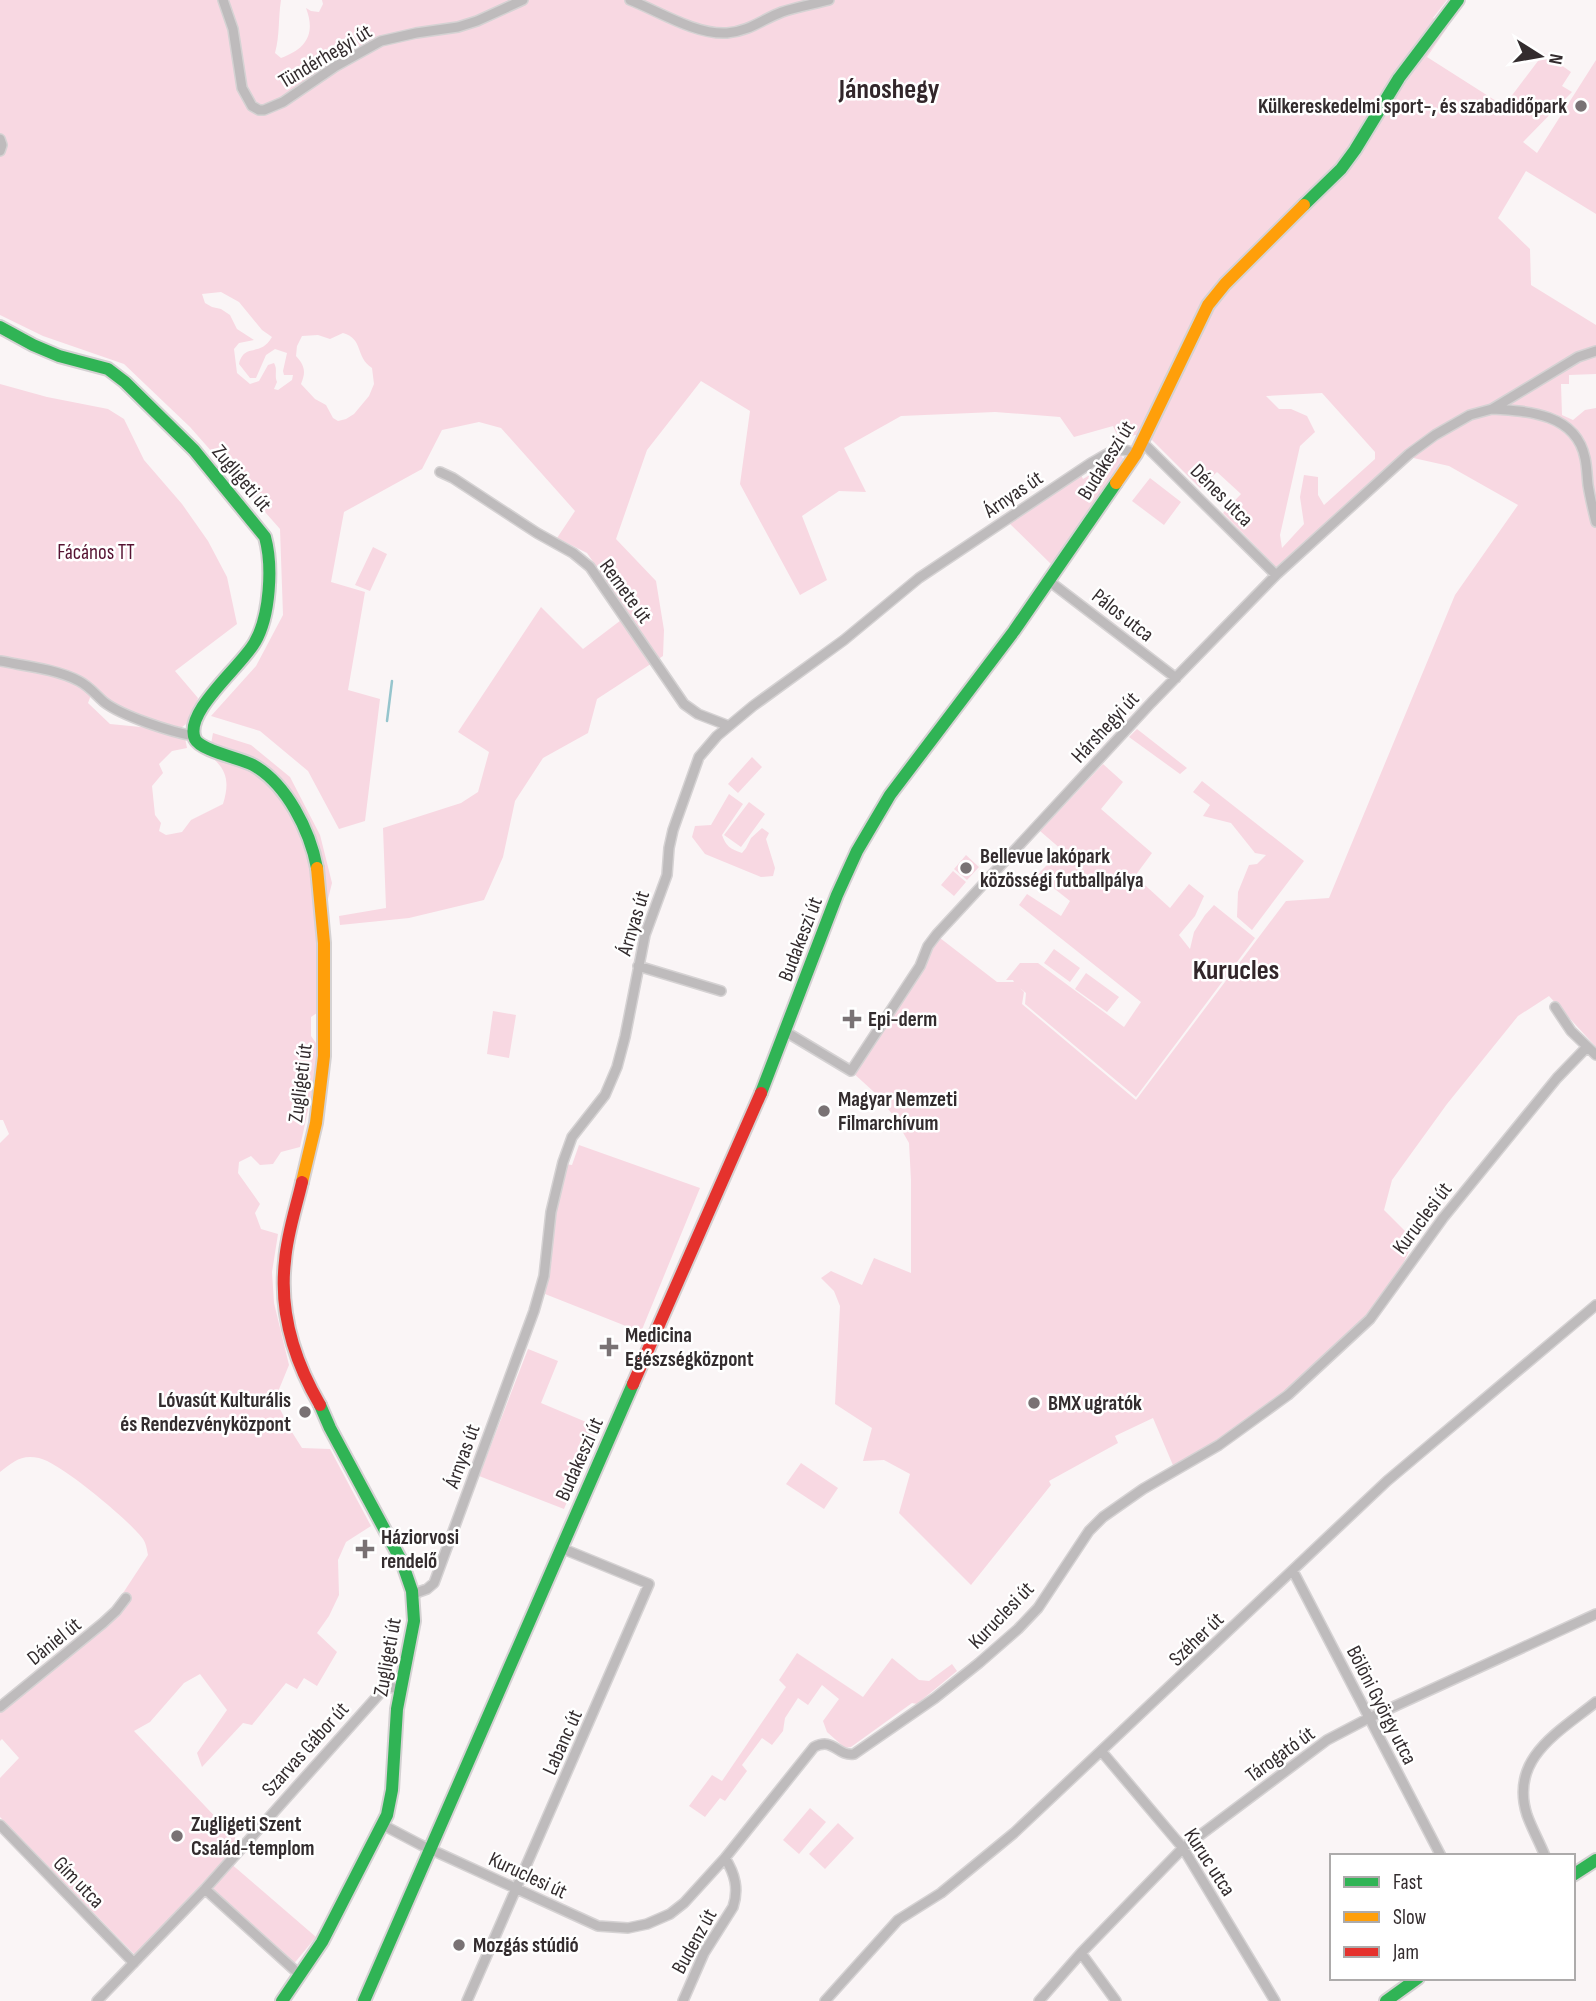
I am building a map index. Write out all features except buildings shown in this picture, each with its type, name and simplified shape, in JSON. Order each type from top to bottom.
[{"type":"main road","name":"Budakeszi út","points":[[364,2001],[759,1099],[837,895],[863,840],[897,785],[947,722],[1049,581],[1136,454],[1208,305],[1225,284],[1341,169],[1399,78],[1458,0]]},
{"type":"main road","name":"Zugligeti út","points":[[0,327],[59,356],[108,369],[125,382],[194,450],[257,525],[268,548],[268,595],[262,626],[244,658],[201,706],[194,736],[201,746],[246,761],[270,777],[299,818],[314,853],[323,927],[325,1048],[316,1123],[285,1253],[285,1303],[304,1377],[326,1414],[330,1428],[402,1562],[413,1594],[414,1621],[394,1737],[391,1804],[383,1825],[322,1942],[282,2001]]},
{"type":"main road","points":[[1575,1874],[1596,1860]]},
{"type":"main road","points":[[1386,2001],[1415,1980]]},
{"type":"street","name":"Tündérhegyi út","points":[[223,0],[233,29],[242,88],[252,106],[264,110],[283,103],[336,66],[381,41],[458,27],[523,0]]},
{"type":"street","points":[[630,0],[693,27],[727,33],[755,26],[782,12],[829,0]]},
{"type":"street","points":[[0,139],[0,151]]},
{"type":"street","name":"Hárshegyi út","points":[[786,1032],[851,1071],[920,966],[928,946],[954,915],[1276,575],[1409,454],[1435,435],[1470,415],[1492,409],[1577,357],[1596,351]]},
{"type":"street","name":"Hárshegyi út","points":[[1492,409],[1544,415],[1559,422],[1577,438],[1586,461],[1596,522]]},
{"type":"street","name":"Dénes utca","points":[[1142,442],[1276,575]]},
{"type":"street","name":"Árnyas út","points":[[413,1594],[434,1583],[523,1344],[544,1276],[546,1242],[556,1186],[572,1137],[605,1095],[617,1067],[645,934],[667,875],[668,848],[699,757],[717,736],[753,706],[844,640],[919,578],[1091,463],[1117,449],[1136,454]]},
{"type":"street","name":"Remete út","points":[[440,472],[537,533],[573,552],[590,567],[684,704],[698,714],[729,726]]},
{"type":"street","name":"Pálos utca","points":[[1049,581],[1176,678]]},
{"type":"street","points":[[0,661],[65,675],[93,690],[104,702],[131,716],[194,736]]},
{"type":"street","points":[[638,965],[721,991]]},
{"type":"street","points":[[1555,1007],[1571,1031],[1596,1055]]},
{"type":"street","name":"Kuruclesi út","points":[[383,1825],[598,1926],[628,1927],[647,1924],[670,1914],[693,1894],[725,1858],[814,1747],[827,1744],[843,1753],[854,1754],[934,1698],[979,1663],[1038,1608],[1089,1531],[1103,1517],[1143,1489],[1219,1445],[1288,1395],[1370,1319],[1443,1218],[1557,1078],[1587,1047]]},
{"type":"street","name":"Széher út","points":[[825,2001],[898,1920],[941,1894],[1014,1833],[1387,1481],[1596,1304]]},
{"type":"street","name":"Labanc út","points":[[467,2001],[649,1584],[561,1548]]},
{"type":"street","name":"Bölöni György utca","points":[[1293,1571],[1440,1854]]},
{"type":"street","name":"Dániel út","points":[[0,1707],[103,1623],[126,1598]]},
{"type":"street","name":"Tárogató út","points":[[1039,2001],[1081,1953],[1183,1848],[1327,1740],[1369,1718],[1596,1614]]},
{"type":"street","name":"Szarvas Gábor út","points":[[97,2001],[205,1889],[382,1691],[387,1687],[402,1689]]},
{"type":"street","points":[[1544,1854],[1527,1816],[1524,1794],[1530,1762],[1543,1745],[1596,1702]]},
{"type":"street","name":"Kuruc utca","points":[[1102,1752],[1183,1848],[1275,2001]]},
{"type":"street","name":"Gím utca","points":[[0,1825],[134,1963]]},
{"type":"street","name":"Budenz út","points":[[683,2001],[695,1971],[736,1899],[735,1880],[725,1858]]},
{"type":"street","points":[[205,1889],[300,1975]]},
{"type":"street","points":[[1081,1953],[1116,2001]]},
{"type":"green space","points":[[0,0],[281,0],[275,53],[281,58],[303,45],[310,26],[306,8],[319,12],[322,0],[1447,0],[1433,18],[1447,28],[1427,57],[1504,106],[1544,53],[1571,72],[1562,86],[1572,92],[1523,142],[1537,153],[1596,60],[1596,214],[1526,171],[1498,218],[1530,249],[1531,285],[1596,325],[1596,374],[1569,375],[1569,384],[1561,384],[1562,415],[1573,420],[1585,410],[1596,408],[1596,1047],[1549,996],[1518,1016],[1447,1104],[1392,1180],[1384,1210],[1414,1240],[1392,1288],[1377,1311],[1288,1395],[1175,1470],[1153,1418],[1115,1436],[1118,1443],[1049,1481],[1051,1485],[971,1585],[899,1513],[910,1474],[884,1460],[863,1461],[872,1428],[835,1404],[840,1306],[834,1291],[821,1278],[831,1271],[862,1285],[874,1258],[911,1273],[909,1143],[893,1115],[874,1092],[851,1071],[940,938],[997,982],[1014,982],[1006,980],[1020,963],[1038,963],[1124,1027],[1141,1002],[1019,905],[1027,894],[1061,916],[1070,901],[1037,875],[1062,850],[1040,831],[1103,764],[1123,782],[1101,809],[1152,853],[1135,876],[1170,908],[1189,884],[1204,896],[1195,916],[1179,935],[1190,949],[1194,932],[1214,905],[1255,938],[1136,1097],[1025,1004],[1026,993],[1020,988],[1024,992],[1022,1004],[1136,1100],[1286,901],[1329,898],[1455,595],[1518,505],[1449,466],[1405,454],[1276,567],[1223,513],[1241,494],[1217,472],[1200,488],[1149,437],[1135,435],[1119,439],[1113,426],[1074,437],[1060,417],[995,412],[901,416],[844,448],[866,492],[839,491],[802,516],[827,580],[800,595],[740,484],[750,411],[701,381],[647,450],[616,539],[656,581],[664,630],[663,656],[597,699],[588,733],[543,758],[515,801],[503,857],[484,900],[409,918],[340,925],[339,916],[386,908],[383,828],[461,803],[478,792],[489,752],[458,732],[541,607],[583,649],[629,614],[587,553],[557,538],[575,511],[501,428],[479,422],[442,430],[422,469],[344,512],[331,582],[365,592],[348,690],[380,699],[365,821],[339,829],[308,771],[260,731],[211,716],[256,666],[283,615],[280,529],[190,427],[124,364],[43,336],[0,315]],"holes":[[[221,292],[239,302],[262,330],[272,337],[262,347],[248,351],[241,357],[239,364],[250,378],[256,378],[266,355],[275,349],[287,353],[283,371],[284,375],[293,375],[292,380],[278,390],[274,389],[277,382],[274,363],[268,365],[259,381],[250,384],[237,373],[234,349],[239,343],[254,340],[237,329],[230,315],[205,303],[202,294]],[[343,333],[354,339],[363,359],[372,368],[374,384],[369,396],[354,414],[338,421],[333,418],[326,405],[315,399],[301,384],[304,369],[296,356],[302,336],[318,335],[330,339]],[[1322,393],[1375,452],[1375,459],[1324,505],[1318,495],[1318,477],[1304,475],[1300,497],[1304,524],[1282,548],[1280,535],[1300,446],[1315,432],[1307,416],[1291,409],[1279,409],[1266,396]]]},
{"type":"green space","name":"Fácános TT","points":[[0,384],[108,409],[124,419],[144,460],[182,504],[208,541],[227,577],[237,624],[175,671],[198,698],[190,721],[181,728],[174,727],[122,707],[93,690],[88,703],[110,724],[151,728],[185,738],[187,748],[172,751],[159,764],[163,773],[152,786],[155,815],[161,823],[159,831],[166,835],[182,832],[191,820],[223,804],[225,776],[220,765],[209,755],[213,733],[251,745],[290,777],[320,835],[332,883],[321,927],[323,1009],[311,1017],[311,1036],[321,1050],[300,1147],[281,1152],[273,1164],[260,1165],[251,1156],[239,1162],[238,1173],[260,1204],[255,1213],[261,1229],[278,1234],[272,1272],[274,1303],[289,1365],[275,1399],[302,1448],[330,1449],[371,1526],[346,1542],[338,1560],[339,1595],[317,1633],[337,1652],[317,1686],[304,1678],[297,1689],[286,1683],[252,1725],[243,1723],[202,1767],[197,1753],[227,1710],[200,1674],[184,1683],[150,1722],[134,1731],[240,1843],[135,1955],[0,1817],[0,1778],[19,1758],[2,1739],[0,1741],[0,1712],[101,1630],[148,1555],[143,1539],[124,1519],[78,1481],[49,1462],[33,1457],[22,1458],[0,1472],[0,1143],[9,1134],[3,1120],[0,1120]]},
{"type":"green space","points":[[1119,453],[1125,461],[1053,566],[1009,523],[1081,475],[1083,479],[1116,459],[1115,456]]},
{"type":"green space","points":[[1150,478],[1181,502],[1164,525],[1132,501]]},
{"type":"green space","points":[[373,547],[387,554],[370,591],[355,585]]},
{"type":"green space","points":[[1137,729],[1187,768],[1180,774],[1129,737]]},
{"type":"green space","points":[[752,757],[762,767],[738,793],[728,784]]},
{"type":"green space","points":[[1202,781],[1304,861],[1252,930],[1237,917],[1238,892],[1249,865],[1257,864],[1266,855],[1255,853],[1231,823],[1203,816],[1210,805],[1193,792]]},
{"type":"green space","points":[[729,794],[743,804],[722,835],[725,842],[742,853],[751,838],[762,828],[769,833],[766,839],[775,868],[773,876],[761,877],[705,854],[692,837],[695,826],[711,825]]},
{"type":"green space","points":[[749,802],[765,814],[741,847],[724,835]]},
{"type":"green space","name":"Bellevue lakópark közösségi futballpálya","points":[[966,855],[979,867],[967,880],[954,869]]},
{"type":"green space","points":[[953,871],[966,882],[954,896],[941,885]]},
{"type":"green space","points":[[1054,949],[1080,968],[1070,982],[1044,963]]},
{"type":"green space","points":[[1086,973],[1119,997],[1107,1012],[1075,989]]},
{"type":"green space","points":[[493,1011],[516,1015],[509,1058],[487,1054]]},
{"type":"green space","points":[[579,1145],[700,1188],[641,1332],[545,1294],[555,1207],[565,1164],[572,1165]]},
{"type":"green space","points":[[528,1349],[558,1361],[541,1403],[598,1427],[564,1509],[479,1476]]},
{"type":"green space","points":[[801,1463],[838,1488],[824,1509],[786,1484]]},
{"type":"green space","points":[[797,1653],[863,1697],[892,1658],[919,1680],[929,1681],[952,1664],[957,1671],[917,1704],[912,1703],[851,1747],[845,1748],[827,1732],[823,1721],[839,1699],[822,1685],[808,1705],[798,1698],[785,1718],[783,1731],[772,1745],[762,1738],[742,1765],[747,1771],[725,1801],[720,1798],[705,1817],[689,1806],[712,1775],[722,1781],[786,1687],[779,1680]]},
{"type":"green space","points":[[810,1808],[826,1822],[799,1854],[783,1840]]},
{"type":"green space","points":[[838,1823],[854,1838],[825,1869],[809,1854]]},
{"type":"green space","points":[[229,1862],[316,1937],[292,1966],[205,1889]]},
{"type":"waterway","points":[[387,721],[392,681]]},
{"type":"traffic: fast","points":[[1304,205],[1341,169],[1399,78],[1458,0]]},
{"type":"traffic: fast","points":[[0,327],[59,356],[108,369],[125,382],[194,450],[265,537],[269,562],[269,591],[260,631],[248,652],[197,716],[195,739],[213,751],[253,765],[276,784],[303,824],[317,868]]},
{"type":"traffic: fast","points":[[761,1093],[837,895],[857,851],[890,795],[1014,631],[1116,483]]},
{"type":"traffic: fast","points":[[364,2001],[633,1384]]},
{"type":"traffic: fast","points":[[282,2001],[322,1942],[387,1815],[392,1790],[397,1709],[414,1621],[412,1591],[402,1562],[320,1405]]},
{"type":"traffic: fast","points":[[1575,1874],[1596,1860]]},
{"type":"traffic: fast","points":[[1386,2001],[1415,1980]]},
{"type":"traffic: slow","points":[[1116,483],[1136,454],[1208,305],[1225,284],[1304,205]]},
{"type":"traffic: slow","points":[[302,1182],[316,1123],[324,1056],[324,943],[317,868]]},
{"type":"traffic: jam","points":[[633,1384],[761,1093]]},
{"type":"traffic: jam","points":[[302,1182],[286,1251],[284,1299],[296,1354],[320,1405]]},
{"type":"place","name":"Külkereskedelmi sport-, és szabadidőpark","points":[[1581,106]]},
{"type":"place","name":"Bellevue lakópark közösségi futballpálya","points":[[966,868]]},
{"type":"place","name":"Epi-derm","points":[[852,1019]]},
{"type":"place","name":"Magyar Nemzeti Filmarchívum","points":[[824,1111]]},
{"type":"place","name":"Medicina Egészségközpont","points":[[609,1347]]},
{"type":"place","name":"BMX ugratók","points":[[1034,1403]]},
{"type":"place","name":"Lóvasút Kulturális és Rendezvényközpont","points":[[305,1412]]},
{"type":"place","name":"Háziorvosi rendelő","points":[[365,1549]]},
{"type":"place","name":"Zugligeti Szent Család-templom","points":[[177,1836]]},
{"type":"place","name":"Mozgás stúdió","points":[[459,1945]]},
{"type":"district","name":"Jánoshegy","points":[[889,88]]},
{"type":"district","name":"Kurucles","points":[[1236,969]]}]
